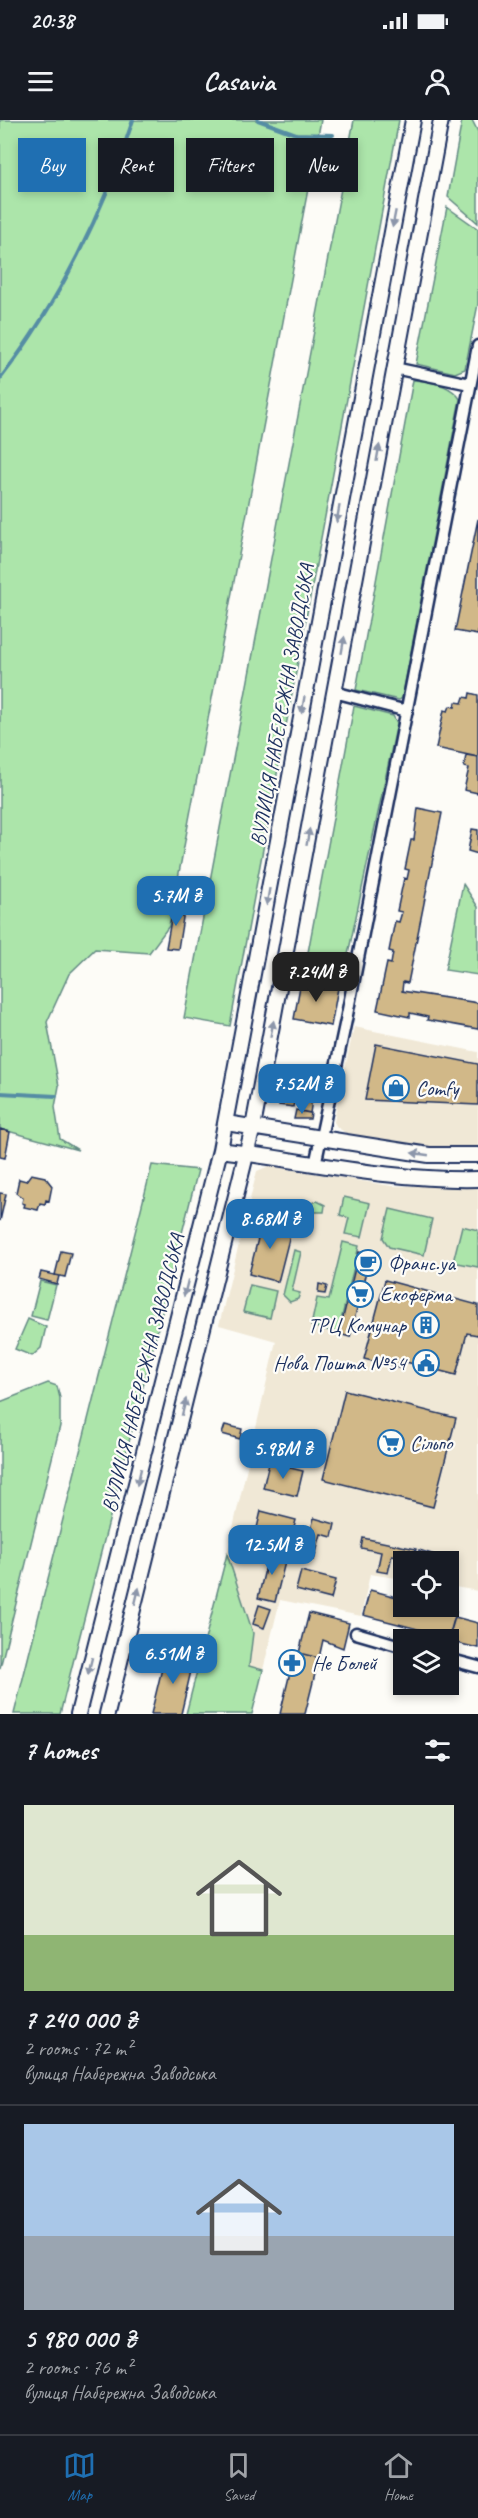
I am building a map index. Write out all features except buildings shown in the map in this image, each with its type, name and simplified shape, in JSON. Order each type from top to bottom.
[{"type":"main road","name":"ВУЛИЦЯ НАБЕРЕЖНА ЗАВОДСЬКА","points":[[78,1714],[226,1123],[413,120]]},
{"type":"main road","points":[[107,1714],[253,1127],[441,120]]},
{"type":"main road","points":[[226,1123],[429,1155],[478,1155]]},
{"type":"main road","points":[[220,1150],[428,1180],[478,1179]]},
{"type":"street","points":[[315,1165],[478,346]]},
{"type":"street","points":[[394,368],[470,384]]},
{"type":"street","points":[[334,692],[406,711]]},
{"type":"street","points":[[356,1632],[393,1644]]},
{"type":"street","points":[[459,1662],[478,1667]]},
{"type":"shaded area","points":[[354,1027],[478,1052],[478,1147],[429,1148],[347,1134],[337,1127],[334,1122],[337,1104]]},
{"type":"shaded area","points":[[269,1166],[392,1186],[478,1186],[478,1591],[459,1588],[459,1551],[393,1551],[393,1577],[370,1574],[361,1616],[280,1600],[263,1670],[249,1667],[253,1633],[227,1554],[276,1341],[219,1325],[257,1171]]},
{"type":"green space","points":[[0,120],[321,120],[318,138],[286,138],[286,192],[307,192],[169,926],[149,953],[95,949],[69,974],[47,1022],[59,1086],[55,1107],[60,1139],[78,1150],[0,1129]]},
{"type":"green space","points":[[354,120],[399,120],[230,1026],[184,1018],[340,192],[358,192],[358,138],[351,138]]},
{"type":"green space","points":[[462,120],[472,120],[478,132],[478,223],[448,197]]},
{"type":"green space","points":[[447,207],[478,229],[478,304],[465,369],[455,373],[416,364]]},
{"type":"green space","points":[[413,380],[433,382],[451,390],[460,399],[402,698],[399,700],[356,690]]},
{"type":"green space","points":[[354,706],[393,716],[397,723],[342,983],[303,979]]},
{"type":"green space","points":[[463,884],[478,907],[478,975],[445,970]]},
{"type":"green space","points":[[152,1165],[198,1170],[60,1714],[14,1714]]},
{"type":"green space","points":[[344,1197],[370,1203],[362,1237],[345,1234],[349,1218],[340,1215]]},
{"type":"green space","points":[[317,1201],[325,1205],[324,1212],[311,1212],[308,1225],[300,1224],[305,1206]]},
{"type":"green space","points":[[390,1209],[432,1219],[424,1255],[389,1247],[383,1238]]},
{"type":"green space","points":[[462,1226],[478,1230],[478,1267],[453,1262]]},
{"type":"green space","points":[[343,1242],[359,1246],[338,1333],[311,1326],[317,1298],[329,1300]]},
{"type":"green space","points":[[294,1250],[301,1252],[292,1291],[300,1293],[298,1299],[290,1302],[283,1295]]},
{"type":"green space","points":[[40,1281],[56,1285],[47,1320],[31,1316]]},
{"type":"green space","points":[[250,1285],[276,1291],[270,1318],[243,1312]]},
{"type":"green space","points":[[28,1319],[46,1327],[41,1348],[32,1356],[15,1349]]},
{"type":"green space","points":[[48,1383],[57,1386],[60,1398],[60,1426],[0,1668],[0,1402]]},
{"type":"green space","points":[[227,1554],[253,1633],[249,1666],[263,1670],[252,1714],[186,1714]]},
{"type":"waterway","points":[[0,379],[42,319],[78,255],[108,188],[133,120]]},
{"type":"waterway","points":[[258,120],[296,134],[333,135]]},
{"type":"waterway","points":[[0,1093],[56,1096]]},
{"type":"place","name":"Comfy","points":[[396,1088]]},
{"type":"place","name":"Франс.уа","points":[[368,1263]]},
{"type":"place","name":"Екоферма","points":[[360,1294]]},
{"type":"place","name":"ТРЦ Комунар","points":[[426,1325]]},
{"type":"place","name":"Нова Пошта №54","points":[[426,1363]]},
{"type":"place","name":"Сільпо","points":[[391,1443]]},
{"type":"place","name":"Не Болей","points":[[292,1663]]}]
